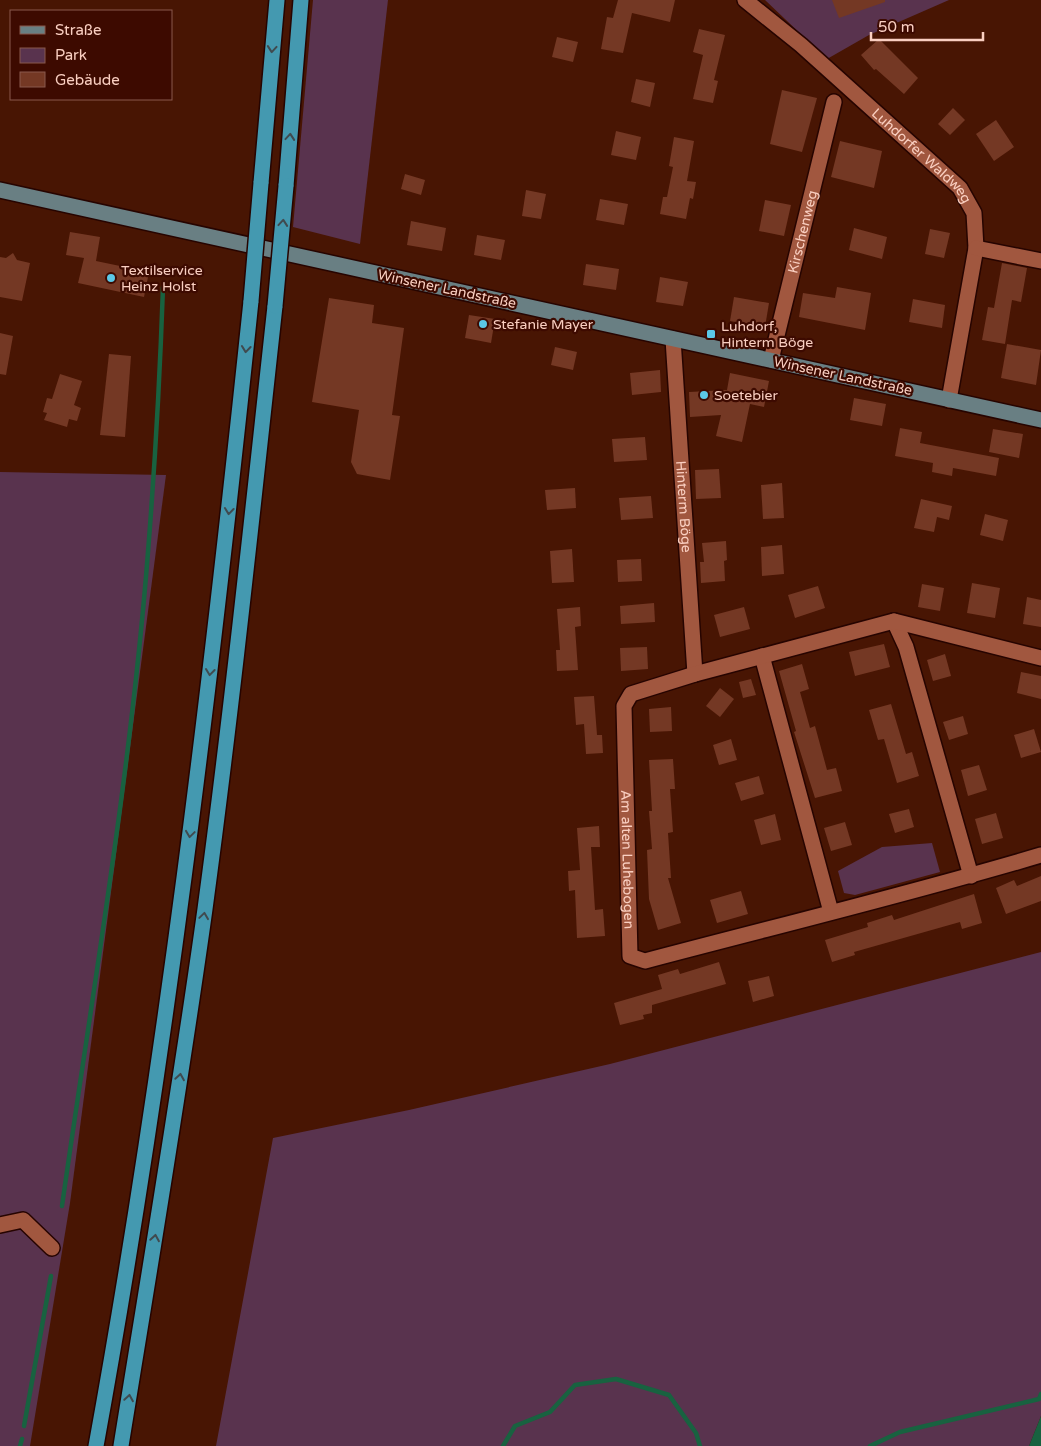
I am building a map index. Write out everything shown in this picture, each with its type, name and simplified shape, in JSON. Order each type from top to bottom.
[{"type":"highway","points":[[96,1446],[132,1234],[186,865],[228,521],[251,301],[277,0]]},
{"type":"highway","points":[[121,1446],[158,1224],[205,908],[233,687],[275,306],[301,0]]},
{"type":"main road","name":"Winsener Landstraße","points":[[0,190],[1041,420]]},
{"type":"street","name":"Luhdorfer Waldweg","points":[[745,0],[801,45],[960,188],[974,214],[976,248],[949,400]]},
{"type":"street","name":"Kirschenweg","points":[[771,360],[834,102]]},
{"type":"street","points":[[976,248],[1041,261]]},
{"type":"street","name":"Hinterm Böge","points":[[673,339],[694,674]]},
{"type":"street","points":[[894,622],[906,647],[971,876]]},
{"type":"street","name":"Am alten Luhebogen","points":[[1041,658],[894,622],[694,674],[631,694],[624,706],[630,956],[645,961],[831,912],[873,903],[1041,855]]},
{"type":"street","points":[[762,656],[831,912]]},
{"type":"street","points":[[0,1225],[23,1220],[52,1248]]},
{"type":"green space","points":[[313,0],[388,0],[360,244],[293,227]]},
{"type":"green space","points":[[765,0],[949,0],[869,35],[827,59]]},
{"type":"green space","points":[[0,472],[166,475],[70,1203],[30,1446],[0,1446]]},
{"type":"green space","points":[[932,843],[940,872],[855,895],[844,893],[838,871],[882,847]]},
{"type":"green space","points":[[1041,952],[1041,1416],[1029,1446],[216,1446],[273,1138],[409,1110],[610,1064]]},
{"type":"shaded area","points":[[1041,1416],[1041,1446],[1029,1446]]},
{"type":"building","points":[[618,0],[675,0],[670,22],[632,13],[623,53],[601,49],[607,17],[613,18]]},
{"type":"building","points":[[832,0],[885,0],[885,2],[839,18]]},
{"type":"building","points":[[699,29],[725,35],[714,80],[718,81],[713,103],[693,99],[703,55],[693,52]]},
{"type":"building","points":[[557,37],[578,42],[573,62],[552,57]]},
{"type":"building","points":[[879,39],[918,78],[904,94],[876,69],[874,70],[861,55]]},
{"type":"building","points":[[636,79],[655,83],[650,107],[631,102]]},
{"type":"building","points":[[782,90],[817,98],[802,152],[770,144]]},
{"type":"building","points":[[953,108],[965,120],[950,135],[938,124]]},
{"type":"building","points":[[996,120],[1014,147],[994,161],[976,134]]},
{"type":"building","points":[[616,131],[641,137],[636,160],[611,155]]},
{"type":"building","points":[[674,137],[694,141],[687,181],[696,182],[693,199],[690,198],[686,219],[660,214],[663,197],[667,197],[673,167],[669,166]]},
{"type":"building","points":[[840,141],[882,151],[874,188],[831,177]]},
{"type":"building","points":[[405,174],[425,180],[421,195],[401,189]]},
{"type":"building","points":[[526,190],[546,194],[541,219],[522,216]]},
{"type":"building","points":[[600,199],[628,204],[624,225],[596,220]]},
{"type":"building","points":[[765,200],[791,205],[784,236],[759,231]]},
{"type":"building","points":[[411,221],[446,228],[442,251],[407,245]]},
{"type":"building","points":[[854,228],[887,237],[882,259],[849,250]]},
{"type":"building","points":[[930,229],[950,233],[944,258],[925,254]]},
{"type":"building","points":[[70,232],[100,237],[96,261],[149,272],[144,297],[78,283],[84,258],[66,255]]},
{"type":"building","points":[[477,235],[505,240],[501,260],[474,255]]},
{"type":"building","points":[[13,253],[17,260],[30,263],[22,301],[0,297],[0,257],[6,258]]},
{"type":"building","points":[[1002,263],[1027,268],[1021,302],[1012,300],[1005,344],[982,340],[988,307],[994,308]]},
{"type":"building","points":[[586,264],[619,269],[616,290],[583,285]]},
{"type":"building","points":[[660,277],[688,282],[683,306],[656,302]]},
{"type":"building","points":[[837,287],[871,293],[865,330],[799,317],[803,293],[835,298]]},
{"type":"building","points":[[734,297],[769,303],[765,327],[730,321]]},
{"type":"building","points":[[329,298],[374,305],[372,323],[404,328],[392,415],[400,416],[390,480],[357,474],[351,462],[359,410],[312,402]]},
{"type":"building","points":[[913,299],[945,305],[942,328],[909,322]]},
{"type":"building","points":[[469,315],[495,319],[491,343],[465,338]]},
{"type":"building","points":[[0,333],[13,336],[6,375],[0,374]]},
{"type":"building","points":[[1007,344],[1041,350],[1036,385],[1001,378]]},
{"type":"building","points":[[555,347],[577,352],[573,370],[551,365]]},
{"type":"building","points":[[109,354],[131,356],[125,437],[100,435]]},
{"type":"building","points":[[660,370],[661,392],[632,395],[630,373]]},
{"type":"building","points":[[730,373],[769,381],[764,407],[750,404],[742,442],[716,436],[721,415],[690,417],[689,392],[727,390]]},
{"type":"building","points":[[60,374],[82,381],[74,405],[81,408],[77,421],[69,419],[67,427],[44,420],[47,413],[43,412],[47,398],[52,399]]},
{"type":"building","points":[[854,398],[886,404],[882,426],[850,420]]},
{"type":"building","points":[[900,428],[922,432],[920,443],[999,458],[996,476],[953,468],[952,476],[932,472],[933,463],[895,456]]},
{"type":"building","points":[[993,429],[1023,434],[1019,458],[989,452]]},
{"type":"building","points":[[645,437],[647,460],[614,462],[612,439]]},
{"type":"building","points":[[719,469],[721,498],[696,499],[695,470]]},
{"type":"building","points":[[782,483],[784,518],[763,519],[761,485]]},
{"type":"building","points":[[575,488],[576,508],[547,510],[545,490]]},
{"type":"building","points":[[651,496],[653,518],[621,520],[619,498]]},
{"type":"building","points":[[921,499],[952,506],[949,520],[937,517],[934,532],[914,528]]},
{"type":"building","points":[[985,514],[1008,520],[1003,541],[980,535]]},
{"type":"building","points":[[726,541],[725,581],[701,583],[700,562],[704,562],[702,543]]},
{"type":"building","points":[[782,545],[784,574],[762,576],[761,547]]},
{"type":"building","points":[[572,549],[574,582],[552,583],[550,551]]},
{"type":"building","points":[[641,559],[642,581],[618,582],[617,560]]},
{"type":"building","points":[[972,583],[1000,588],[995,618],[967,613]]},
{"type":"building","points":[[922,584],[944,588],[940,611],[918,607]]},
{"type":"building","points":[[818,586],[825,608],[795,618],[788,595]]},
{"type":"building","points":[[1027,597],[1041,600],[1041,627],[1023,624]]},
{"type":"building","points":[[654,603],[655,622],[621,624],[620,606]]},
{"type":"building","points":[[580,607],[581,626],[575,627],[578,670],[557,671],[556,650],[560,650],[557,609]]},
{"type":"building","points":[[744,607],[750,629],[720,637],[714,615]]},
{"type":"building","points":[[884,644],[890,667],[855,676],[849,652]]},
{"type":"building","points":[[647,647],[648,669],[621,671],[620,648]]},
{"type":"building","points":[[945,654],[951,676],[933,681],[927,660]]},
{"type":"building","points":[[802,664],[809,689],[800,692],[810,728],[815,726],[827,770],[836,768],[842,791],[815,798],[794,732],[796,731],[779,671]]},
{"type":"building","points":[[1021,672],[1041,676],[1041,699],[1017,693]]},
{"type":"building","points":[[751,679],[756,695],[743,698],[739,682]]},
{"type":"building","points":[[720,688],[734,699],[720,717],[706,706]]},
{"type":"building","points":[[594,696],[597,735],[602,735],[603,753],[586,754],[584,724],[576,725],[574,697]]},
{"type":"building","points":[[891,704],[906,754],[912,752],[919,776],[897,783],[884,739],[878,740],[869,710]]},
{"type":"building","points":[[671,707],[672,731],[650,732],[649,709]]},
{"type":"building","points":[[963,716],[968,734],[949,740],[943,722]]},
{"type":"building","points":[[1034,729],[1041,752],[1021,758],[1014,735]]},
{"type":"building","points":[[731,739],[737,760],[719,765],[713,745]]},
{"type":"building","points":[[673,759],[675,789],[670,789],[673,832],[668,833],[671,878],[668,878],[681,923],[658,930],[649,899],[647,850],[652,849],[649,811],[652,811],[649,760]]},
{"type":"building","points":[[979,765],[987,790],[968,796],[961,770]]},
{"type":"building","points":[[759,776],[764,794],[741,801],[735,783]]},
{"type":"building","points":[[909,809],[914,827],[895,833],[889,814]]},
{"type":"building","points":[[996,813],[1003,838],[982,844],[975,819]]},
{"type":"building","points":[[775,814],[781,840],[761,845],[754,820]]},
{"type":"building","points":[[845,822],[852,845],[831,851],[824,828]]},
{"type":"building","points":[[599,826],[600,847],[591,847],[595,910],[603,909],[605,936],[577,938],[575,890],[569,891],[568,871],[580,870],[577,828]]},
{"type":"building","points":[[1041,876],[1041,901],[1006,914],[996,888],[1014,880],[1017,886]]},
{"type":"building","points":[[741,891],[748,914],[717,923],[710,900]]},
{"type":"building","points":[[974,894],[982,923],[962,929],[960,922],[854,952],[855,955],[832,962],[825,940],[868,927],[867,923],[892,915],[894,920]]},
{"type":"building","points":[[719,962],[726,984],[652,1005],[652,1013],[643,1015],[644,1019],[620,1025],[614,1003],[662,989],[658,975],[678,969],[680,974]]},
{"type":"building","points":[[769,976],[774,996],[753,1002],[748,981]]},
{"type":"waterway","points":[[62,1206],[132,716],[151,519],[163,287]]},
{"type":"waterway","points":[[24,1426],[51,1276]]},
{"type":"waterway","points":[[503,1446],[515,1426],[550,1412],[575,1385],[616,1379],[669,1395],[696,1433],[700,1446]]},
{"type":"waterway","points":[[870,1446],[900,1432],[1039,1399],[1041,1394]]},
{"type":"waterway","points":[[20,1446],[22,1439]]},
{"type":"place","name":"Textilservice Heinz Holst","points":[[111,278]]},
{"type":"place","name":"Stefanie Mayer","points":[[483,324]]},
{"type":"place","name":"Luhdorf, Hinterm Böge","points":[[711,334]]},
{"type":"place","name":"Soetebier","points":[[704,395]]}]
